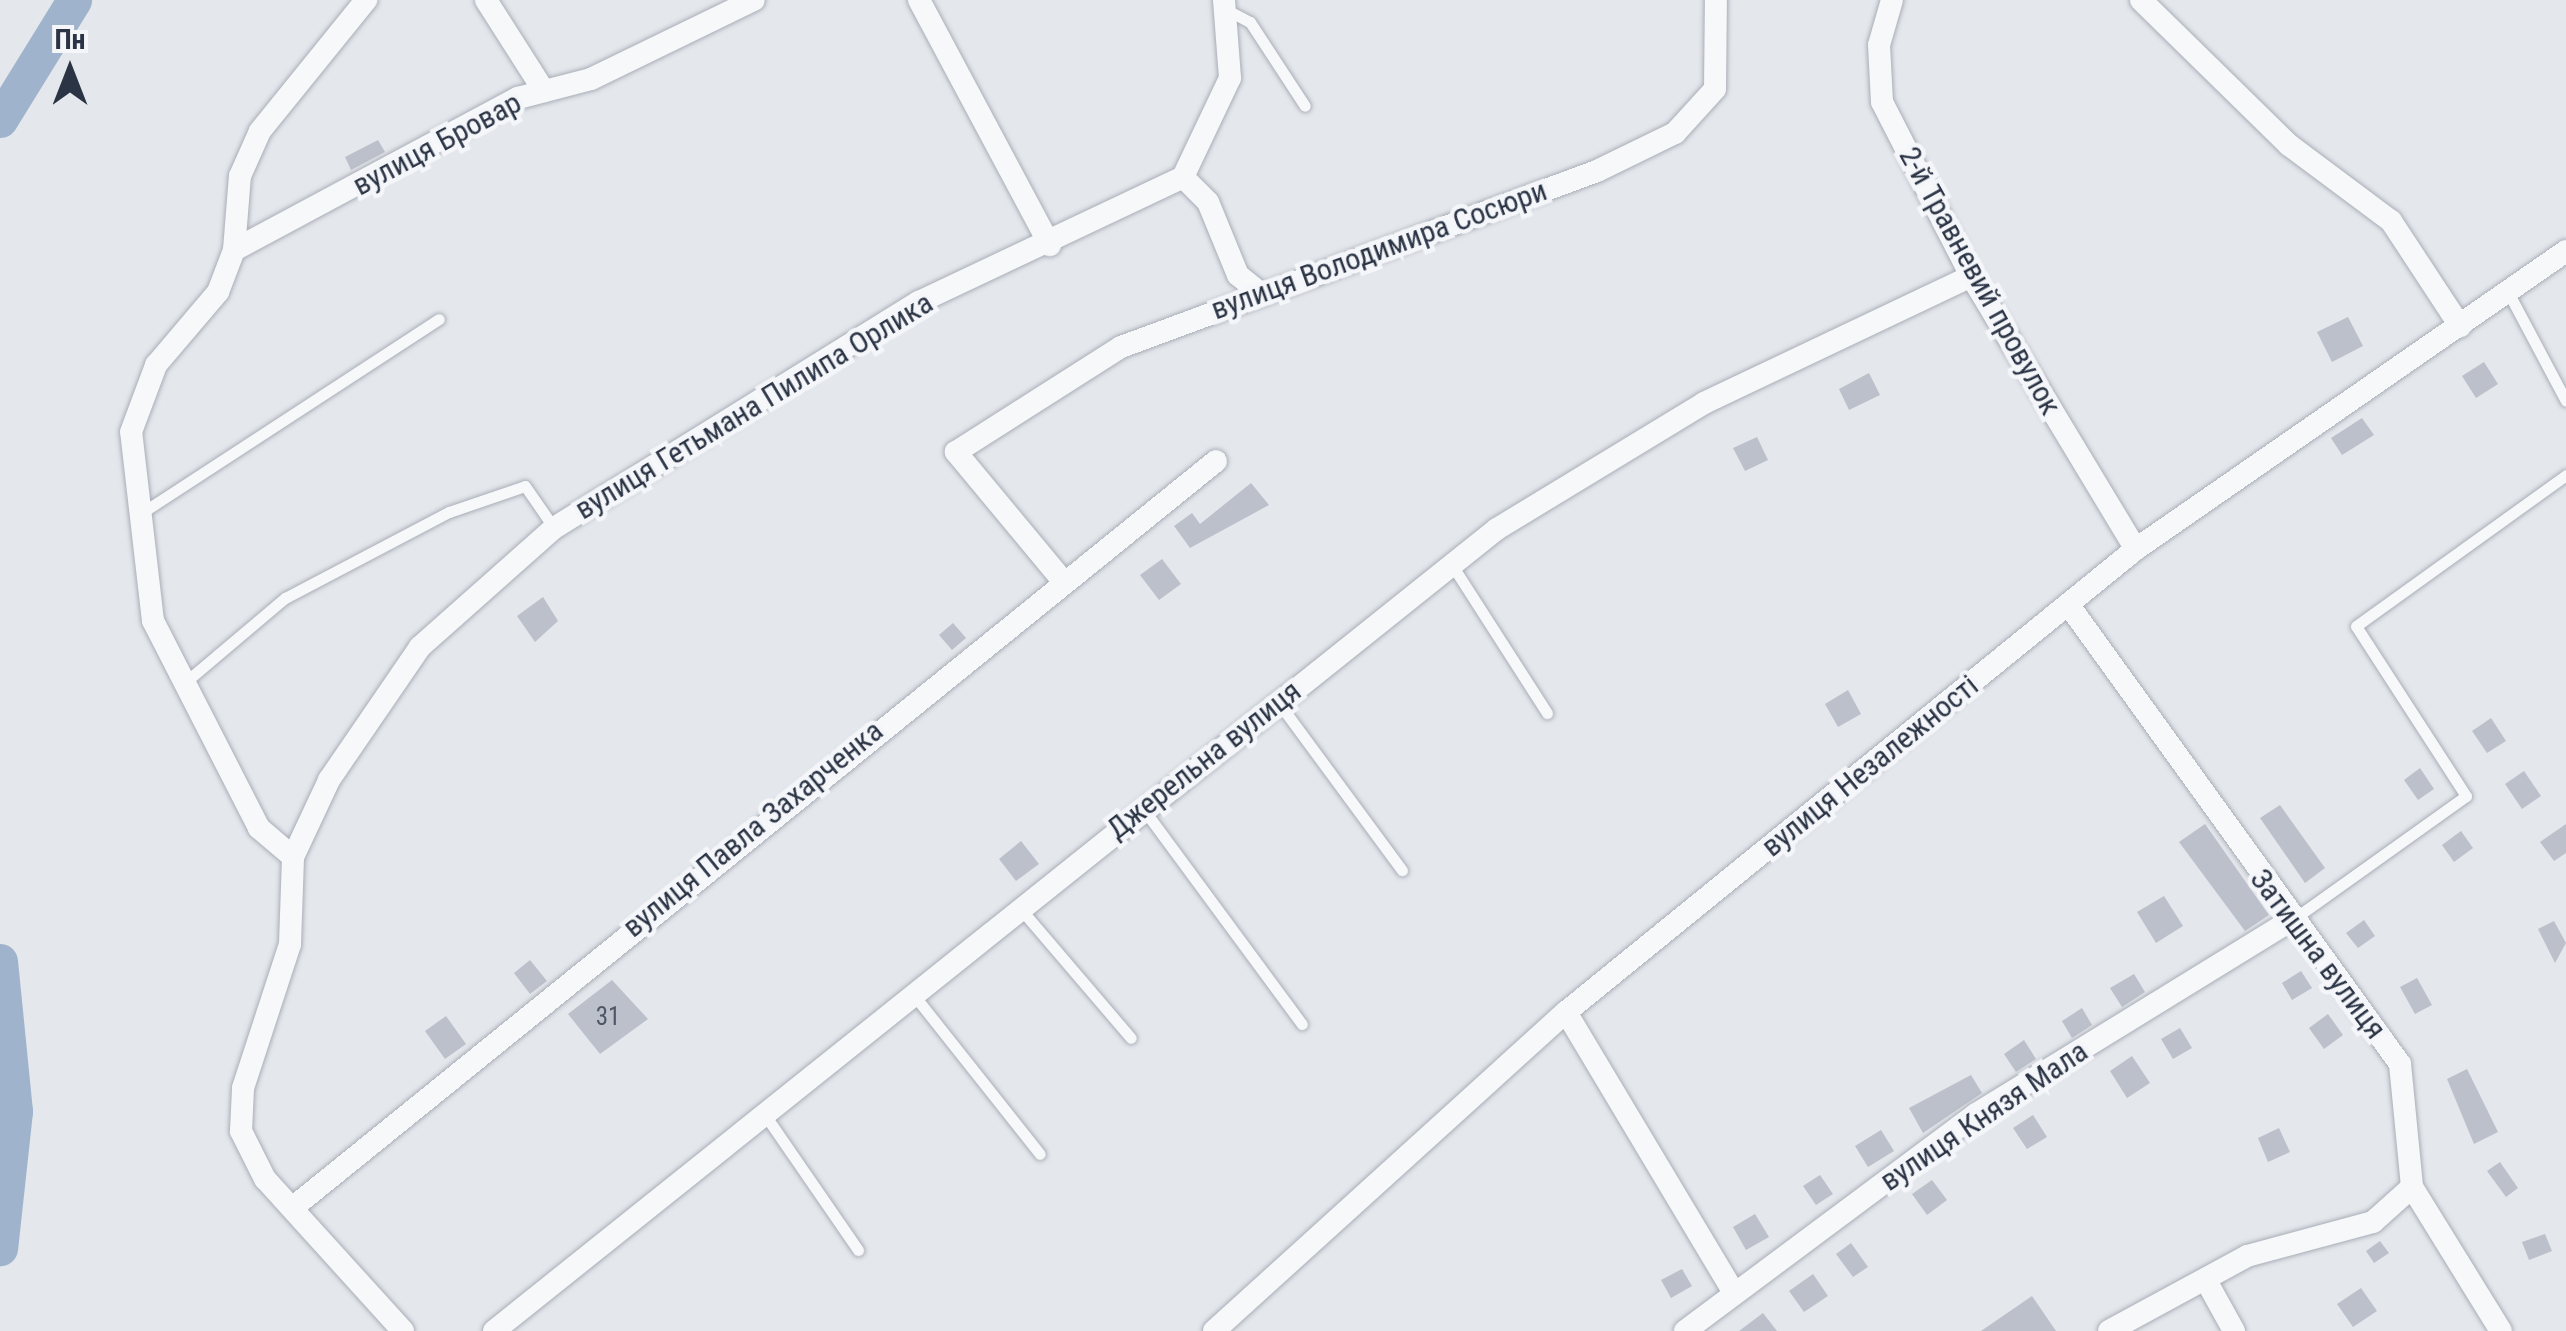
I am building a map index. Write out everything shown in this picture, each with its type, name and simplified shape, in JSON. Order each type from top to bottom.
[{"type":"street","points":[[293,857],[259,828],[144,593],[144,512],[131,432],[136,402],[218,292],[234,250],[240,176],[260,131],[366,0]]},
{"type":"street","points":[[486,0],[544,91]]},
{"type":"street","name":"вулиця Бровар","points":[[234,250],[544,91],[591,79],[754,0]]},
{"type":"street","points":[[919,0],[1050,244]]},
{"type":"street","name":"вулиця Володимира Сосюри","points":[[1063,581],[956,452],[1121,346],[1259,292],[1598,171],[1676,133],[1716,89],[1716,0]]},
{"type":"street","name":"2-й Травневий провулок","points":[[1892,0],[1877,59],[1882,102],[1971,276],[2136,549]]},
{"type":"street","points":[[2141,0],[2289,145],[2391,221],[2460,326]]},
{"type":"street","points":[[1226,5],[1230,78],[1183,177],[1208,202],[1238,275],[1259,292]]},
{"type":"street","name":"вулиця Гетьмана Пилипа Орлика","points":[[402,1331],[250,1156],[240,1108],[290,944],[293,857],[329,780],[420,647],[554,528],[920,302],[1050,244],[1183,177]]},
{"type":"street","name":"вулиця Незалежності","points":[[1214,1331],[1566,1012],[2136,549],[2566,251]]},
{"type":"street","name":"Джерельна вулиця","points":[[494,1331],[1019,907],[1452,565],[1704,403],[1971,276]]},
{"type":"street","name":"вулиця Павла Захарченка","points":[[296,1205],[1063,581],[1216,462]]},
{"type":"street","name":"Затишна вулиця","points":[[2068,604],[2400,1064],[2412,1187],[2501,1331]]},
{"type":"street","name":"вулиця Князя Мала","points":[[1684,1331],[1710,1324],[1734,1293],[1976,1114],[2295,918]]},
{"type":"street","points":[[1566,1012],[1734,1293]]},
{"type":"street","points":[[2109,1331],[2208,1284],[2247,1256],[2374,1222],[2412,1187]]},
{"type":"street","points":[[2208,1284],[2234,1331]]},
{"type":"lane","points":[[1226,5],[1250,22],[1305,106]]},
{"type":"lane","points":[[2508,292],[2566,400]]},
{"type":"lane","points":[[144,512],[439,319]]},
{"type":"lane","points":[[2295,918],[2466,796],[2356,626],[2566,474]]},
{"type":"lane","points":[[188,679],[286,598],[449,512],[525,486],[554,528]]},
{"type":"lane","points":[[1452,565],[1547,713]]},
{"type":"lane","points":[[1278,702],[1402,870]]},
{"type":"lane","points":[[1143,809],[1302,1024]]},
{"type":"lane","points":[[1019,907],[1130,1038]]},
{"type":"lane","points":[[912,994],[1040,1154]]},
{"type":"lane","points":[[765,1115],[858,1250]]},
{"type":"building","points":[[378,140],[385,152],[351,170],[345,157]]},
{"type":"building","points":[[2348,317],[2363,346],[2332,362],[2317,332]]},
{"type":"building","points":[[2484,362],[2498,384],[2476,398],[2462,376]]},
{"type":"building","points":[[1869,373],[1880,395],[1849,410],[1839,389]]},
{"type":"building","points":[[2362,418],[2374,435],[2342,455],[2331,438]]},
{"type":"building","points":[[1757,437],[1768,460],[1745,471],[1733,448]]},
{"type":"building","points":[[1251,483],[1269,505],[1190,548],[1174,526],[1192,513],[1200,524]]},
{"type":"building","points":[[1162,559],[1181,584],[1159,600],[1140,575]]},
{"type":"building","points":[[543,597],[558,621],[535,642],[517,616]]},
{"type":"building","points":[[953,623],[966,638],[952,650],[939,635]]},
{"type":"building","points":[[1848,690],[1861,714],[1838,727],[1825,704]]},
{"type":"building","points":[[2491,718],[2506,741],[2487,753],[2472,731]]},
{"type":"building","points":[[2420,768],[2434,789],[2418,800],[2404,780]]},
{"type":"building","points":[[2524,771],[2541,796],[2522,809],[2505,784]]},
{"type":"building","points":[[2280,805],[2325,868],[2305,883],[2260,818]]},
{"type":"building","points":[[2205,824],[2269,915],[2245,931],[2179,842]]},
{"type":"building","points":[[2566,824],[2566,853],[2554,861],[2540,842]]},
{"type":"building","points":[[2461,831],[2473,848],[2454,862],[2442,845]]},
{"type":"building","points":[[1021,841],[1039,864],[1016,881],[999,859]]},
{"type":"building","points":[[2164,896],[2183,926],[2156,943],[2137,912]]},
{"type":"building","points":[[2364,920],[2375,936],[2358,948],[2346,933]]},
{"type":"building","points":[[2554,921],[2566,943],[2555,963],[2538,929]]},
{"type":"building","points":[[530,960],[547,981],[530,994],[514,973]]},
{"type":"building","points":[[2301,971],[2312,988],[2292,1000],[2282,983]]},
{"type":"building","points":[[2134,974],[2145,992],[2122,1007],[2110,988]]},
{"type":"building","points":[[2417,978],[2432,1005],[2415,1014],[2400,987]]},
{"type":"building","points":[[612,980],[648,1019],[600,1054],[568,1014]]},
{"type":"building","points":[[2082,1008],[2092,1025],[2072,1038],[2062,1021]]},
{"type":"building","points":[[2328,1014],[2343,1035],[2324,1049],[2309,1028]]},
{"type":"building","points":[[446,1016],[466,1044],[445,1059],[425,1031]]},
{"type":"building","points":[[2180,1028],[2192,1048],[2173,1059],[2161,1039]]},
{"type":"building","points":[[2024,1040],[2036,1059],[2016,1072],[2004,1054]]},
{"type":"building","points":[[2132,1056],[2150,1083],[2127,1098],[2110,1071]]},
{"type":"building","points":[[2467,1069],[2498,1132],[2474,1144],[2447,1079]]},
{"type":"building","points":[[1971,1075],[1982,1093],[1923,1133],[1909,1108]]},
{"type":"building","points":[[2033,1115],[2047,1137],[2027,1149],[2013,1128]]},
{"type":"building","points":[[2279,1128],[2290,1152],[2268,1162],[2258,1138]]},
{"type":"building","points":[[1881,1130],[1894,1151],[1868,1167],[1855,1146]]},
{"type":"building","points":[[2500,1162],[2518,1188],[2506,1197],[2487,1171]]},
{"type":"building","points":[[1820,1175],[1833,1194],[1816,1205],[1803,1186]]},
{"type":"building","points":[[1932,1180],[1947,1200],[1927,1215],[1912,1194]]},
{"type":"building","points":[[1755,1214],[1769,1237],[1746,1250],[1733,1227]]},
{"type":"building","points":[[2545,1234],[2552,1251],[2529,1260],[2522,1242]]},
{"type":"building","points":[[2380,1241],[2389,1253],[2374,1263],[2366,1251]]},
{"type":"building","points":[[1851,1243],[1868,1267],[1853,1277],[1836,1254]]},
{"type":"building","points":[[1682,1269],[1692,1286],[1671,1298],[1661,1280]]},
{"type":"building","points":[[1813,1274],[1828,1296],[1804,1312],[1789,1291]]},
{"type":"building","points":[[2361,1288],[2377,1311],[2353,1327],[2337,1304]]},
{"type":"building","points":[[2032,1296],[2056,1331],[1981,1331]]},
{"type":"building","points":[[1763,1313],[1777,1331],[1739,1331]]},
{"type":"waterway","points":[[0,120],[74,0]]},
{"type":"waterway","points":[[0,961],[15,1111],[0,1248]]}]
